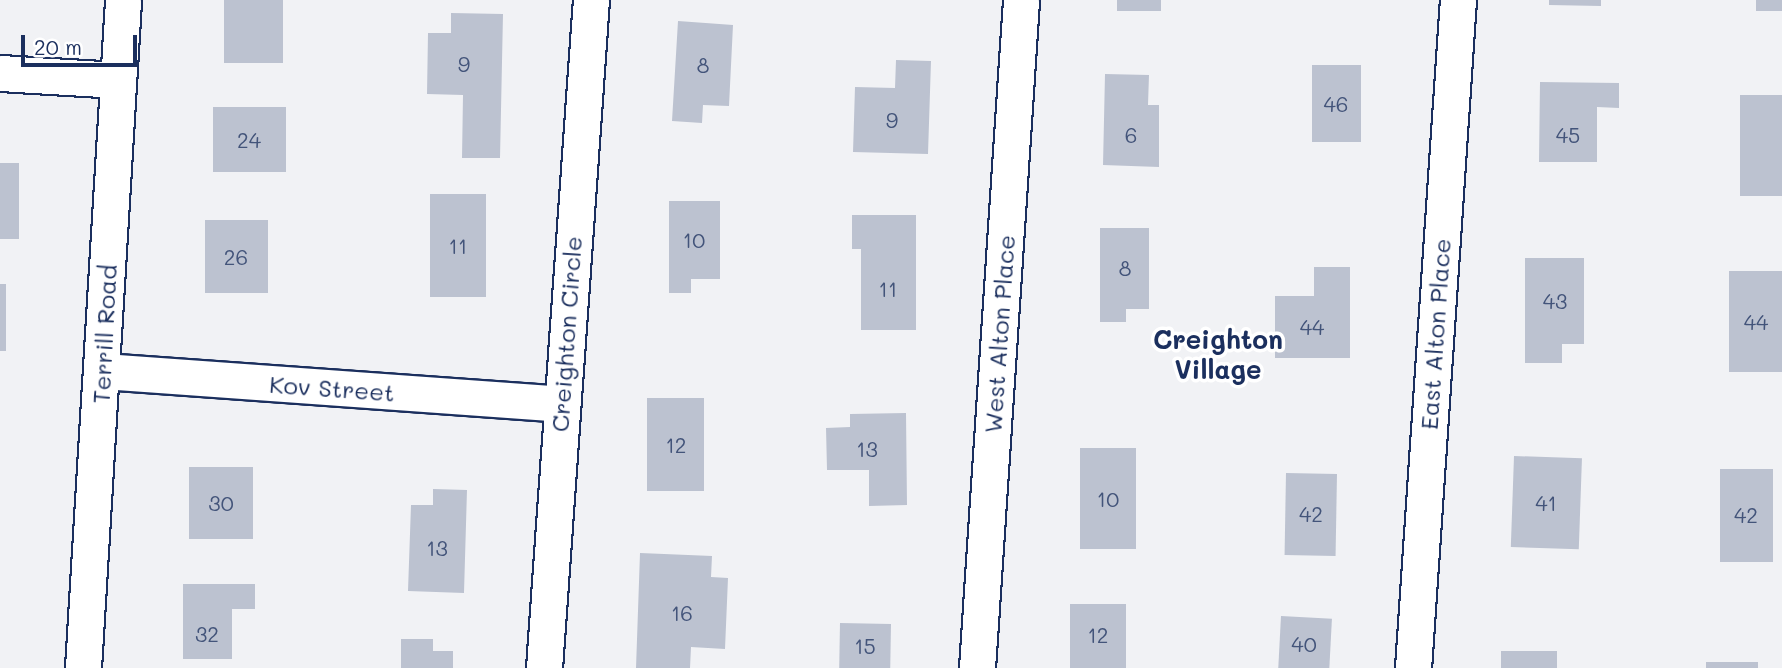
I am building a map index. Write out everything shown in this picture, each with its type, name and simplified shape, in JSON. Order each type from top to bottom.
[{"type":"street","name":"Terrill Road","points":[[83,668],[103,371],[123,0]]},
{"type":"street","name":"Creighton Circle","points":[[544,668],[591,0]]},
{"type":"street","name":"West Alton Place","points":[[977,668],[1021,0]]},
{"type":"street","name":"East Alton Place","points":[[1413,668],[1458,0]]},
{"type":"street","points":[[0,73],[117,80]]},
{"type":"street","name":"Kov Street","points":[[103,371],[561,404]]},
{"type":"building","points":[[224,0],[283,0],[283,63],[224,63]]},
{"type":"building","points":[[1117,0],[1161,0],[1161,11],[1117,11]]},
{"type":"building","points":[[1549,0],[1601,0],[1601,6],[1549,5]]},
{"type":"building","points":[[1756,0],[1782,0],[1782,11],[1756,11]]},
{"type":"building","points":[[451,13],[503,14],[500,158],[462,158],[463,95],[427,94],[428,33],[451,33]]},
{"type":"building","points":[[678,21],[733,25],[729,106],[703,105],[702,123],[672,121]]},
{"type":"building","points":[[896,60],[931,61],[928,154],[853,152],[855,87],[895,88]]},
{"type":"building","points":[[1312,65],[1361,65],[1361,142],[1312,142]]},
{"type":"building","points":[[1105,74],[1149,75],[1148,105],[1159,105],[1159,167],[1103,165]]},
{"type":"building","points":[[1540,82],[1619,83],[1619,108],[1597,107],[1597,162],[1539,162]]},
{"type":"building","points":[[1740,95],[1782,95],[1782,196],[1740,196]]},
{"type":"building","points":[[213,107],[286,107],[286,172],[213,172]]},
{"type":"building","points":[[0,163],[19,163],[19,239],[0,239]]},
{"type":"building","points":[[430,194],[486,194],[486,297],[430,297]]},
{"type":"building","points":[[669,201],[720,201],[720,279],[691,279],[691,293],[669,293]]},
{"type":"building","points":[[852,215],[916,215],[916,330],[861,330],[861,249],[852,249]]},
{"type":"building","points":[[205,220],[268,220],[268,293],[205,293]]},
{"type":"building","points":[[1100,228],[1149,228],[1149,309],[1126,309],[1126,322],[1100,322]]},
{"type":"building","points":[[1525,258],[1584,258],[1584,344],[1562,344],[1562,363],[1525,363]]},
{"type":"building","points":[[1314,267],[1350,267],[1350,358],[1275,358],[1275,296],[1314,296]]},
{"type":"building","points":[[1729,271],[1782,271],[1782,372],[1729,372]]},
{"type":"building","points":[[0,284],[6,284],[6,351],[0,351]]},
{"type":"building","points":[[647,398],[704,398],[704,491],[647,491]]},
{"type":"building","points":[[906,413],[907,505],[869,506],[869,470],[827,470],[826,428],[850,427],[850,414]]},
{"type":"building","points":[[1080,448],[1136,448],[1136,549],[1080,549]]},
{"type":"building","points":[[1514,456],[1582,458],[1579,549],[1511,547]]},
{"type":"building","points":[[189,467],[253,467],[253,539],[189,539]]},
{"type":"building","points":[[1720,469],[1773,469],[1773,562],[1720,562]]},
{"type":"building","points":[[1286,473],[1337,474],[1336,556],[1285,555]]},
{"type":"building","points":[[433,489],[467,490],[464,593],[408,591],[411,505],[433,505]]},
{"type":"building","points":[[640,553],[712,556],[711,577],[728,578],[725,649],[691,647],[690,668],[636,668]]},
{"type":"building","points":[[183,584],[255,584],[255,609],[232,609],[232,659],[183,659]]},
{"type":"building","points":[[1070,604],[1126,604],[1126,668],[1070,668]]},
{"type":"building","points":[[1281,616],[1332,619],[1329,668],[1278,668]]},
{"type":"building","points":[[840,623],[891,624],[890,668],[839,668]]},
{"type":"building","points":[[401,639],[433,639],[433,651],[453,651],[453,668],[401,668]]},
{"type":"building","points":[[1501,651],[1557,651],[1557,668],[1501,668]]},
{"type":"building","points":[[1706,662],[1758,662],[1758,668],[1706,668]]},
{"type":"district","name":"Creighton Village","points":[[1218,355]]}]
